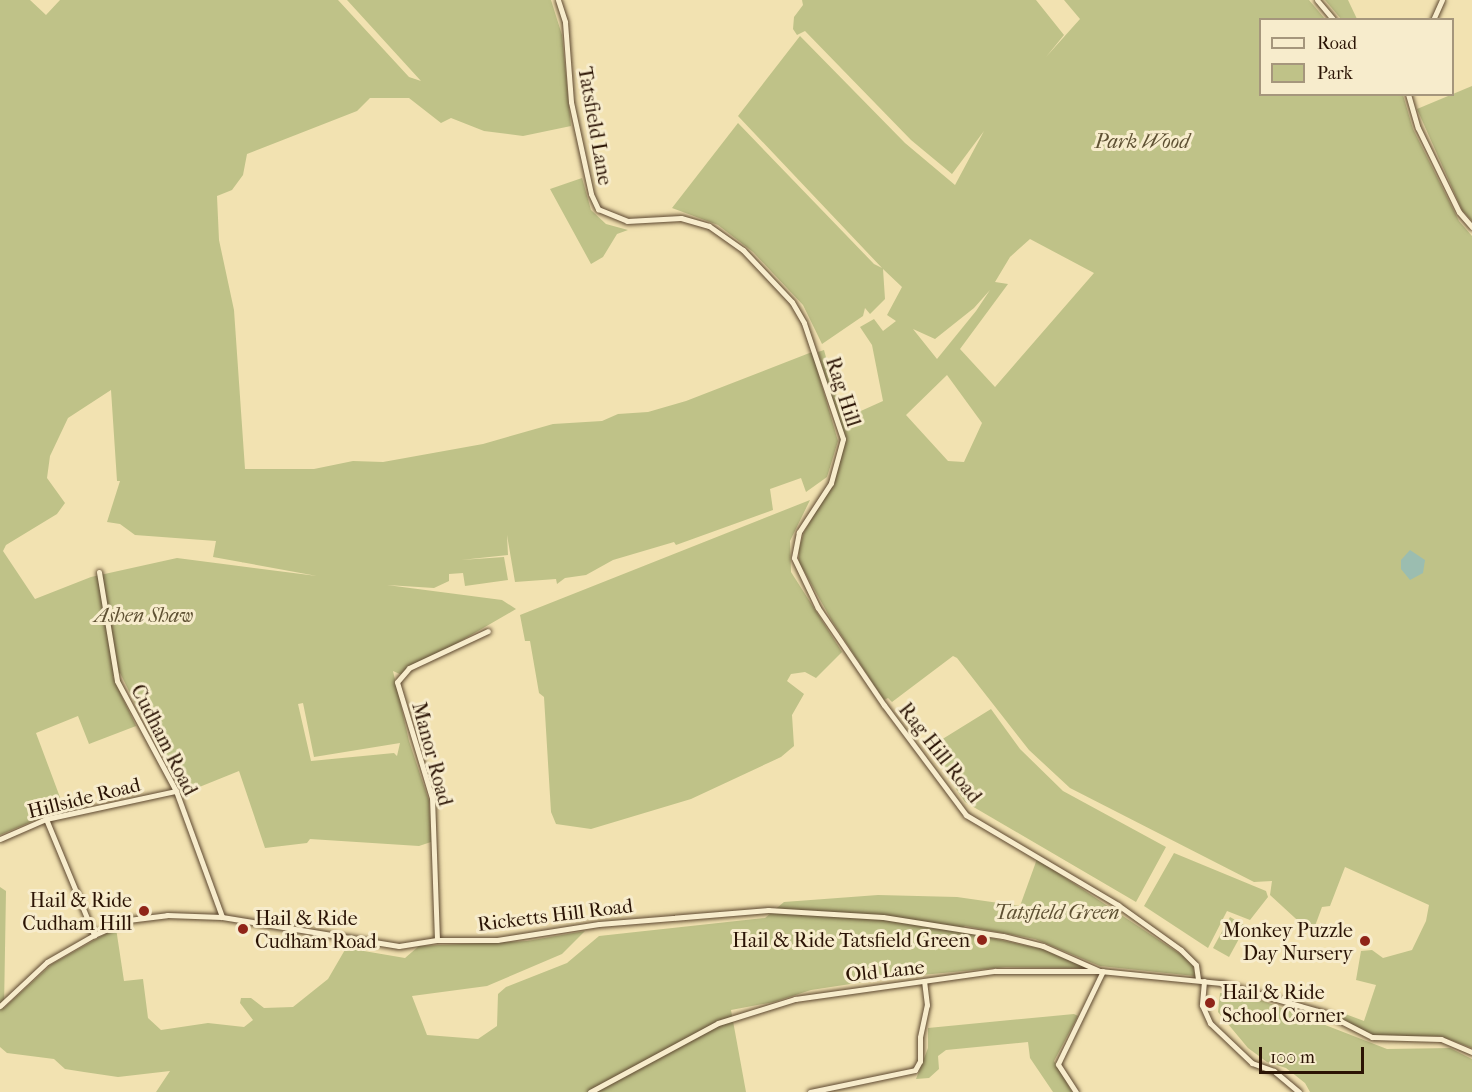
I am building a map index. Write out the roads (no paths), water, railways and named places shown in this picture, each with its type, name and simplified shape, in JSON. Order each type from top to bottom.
[{"type":"street","name":"Tatsfield Lane","points":[[558,0],[565,22],[571,102],[591,194],[598,209],[627,221],[681,218],[709,226],[743,250],[792,302]]},
{"type":"street","points":[[1317,0],[1332,18]]},
{"type":"street","points":[[1434,18],[1442,0]]},
{"type":"street","points":[[1409,96],[1418,128],[1459,212],[1472,227]]},
{"type":"street","name":"Rag Hill","points":[[792,302],[804,323],[843,439],[831,483],[824,493]]},
{"type":"street","name":"Rag Hill Road","points":[[824,493],[799,532],[794,558],[802,581],[884,705],[966,815],[1118,905],[1181,950],[1196,965],[1201,980]]},
{"type":"street","name":"Cudham Road","points":[[99,572],[117,681],[176,791],[222,917]]},
{"type":"street","name":"Manor Road","points":[[437,940],[432,798],[397,682],[409,668],[488,631]]},
{"type":"street","name":"Hillside Road","points":[[0,838],[46,819],[176,791]]},
{"type":"street","points":[[46,819],[94,935]]},
{"type":"street","name":"Ricketts Hill Road","points":[[0,1006],[46,962],[94,935],[128,920],[167,915],[222,917],[391,945],[437,940],[497,940],[599,924],[768,910],[883,917],[1003,936],[1043,946],[1101,971]]},
{"type":"street","name":"Old Lane","points":[[590,1092],[718,1023],[813,995],[995,971],[1101,971],[1201,980],[1315,1010],[1372,1037],[1393,1041],[1442,1039],[1472,1052]]},
{"type":"street","points":[[1076,1092],[1058,1064],[1101,971]]},
{"type":"street","points":[[1201,980],[1202,1005],[1210,1023],[1252,1063],[1274,1071],[1299,1092]]},
{"type":"street","points":[[810,1092],[915,1070],[920,1061],[920,1037],[927,1005],[924,981]]},
{"type":"place","name":"Hail & Ride Cudham Hill","points":[[144,911]]},
{"type":"place","name":"Hail & Ride Cudham Road","points":[[243,929]]},
{"type":"place","name":"Hail & Ride Tatsfield Green","points":[[982,940]]},
{"type":"place","name":"Monkey Puzzle Day Nursery","points":[[1365,941]]},
{"type":"place","name":"Hail & Ride School Corner","points":[[1210,1003]]},
{"type":"park label","name":"Park Wood","points":[[1142,141]]},
{"type":"park label","name":"Ashen Shaw","points":[[144,615]]},
{"type":"park label","name":"Tatsfield Green","points":[[1057,912]]}]
